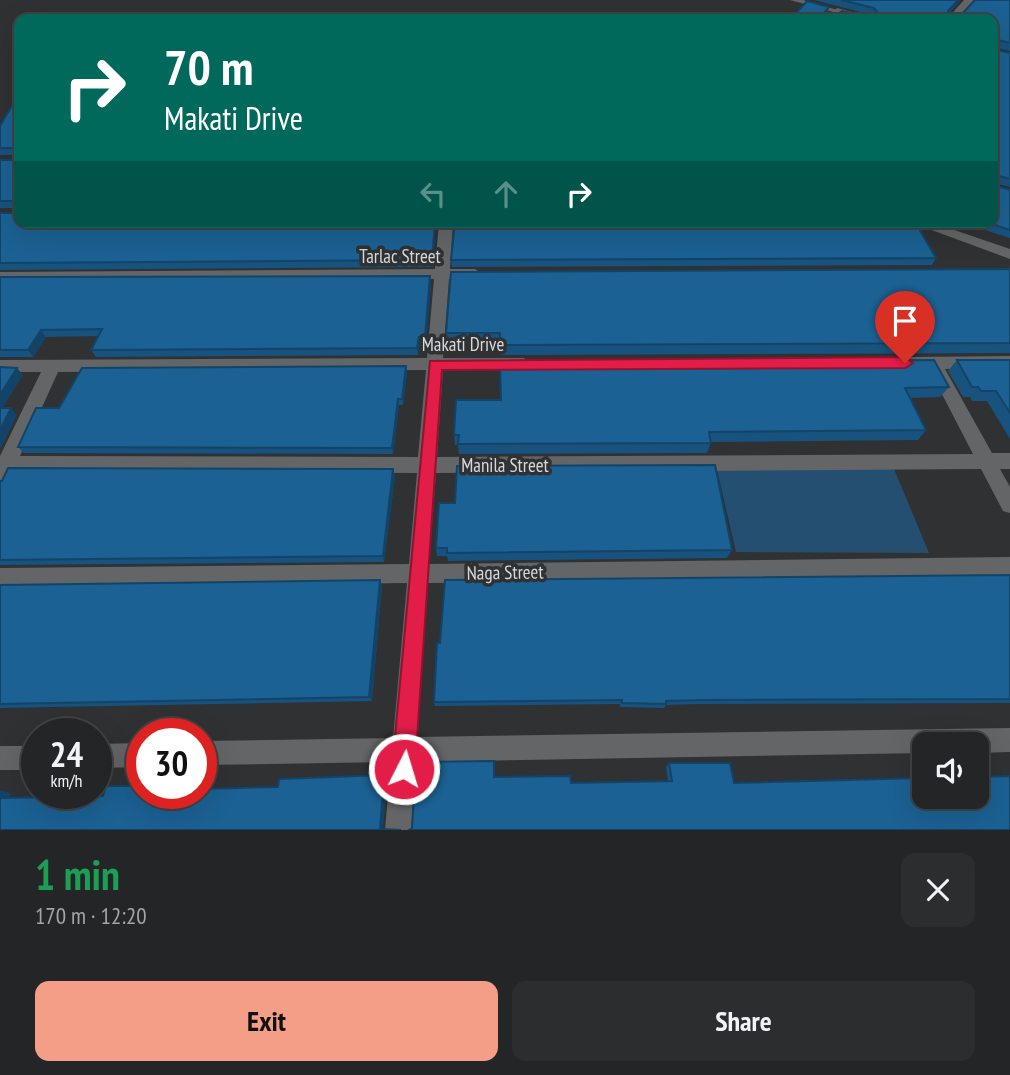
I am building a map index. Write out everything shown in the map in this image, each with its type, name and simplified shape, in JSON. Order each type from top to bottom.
[{"type":"street","points":[[956,14],[969,0]]},
{"type":"street","points":[[834,14],[837,11],[849,14]]},
{"type":"street","points":[[398,830],[446,228]]},
{"type":"street","points":[[934,228],[1010,254]]},
{"type":"street","name":"Tarlac Street","points":[[0,277],[498,274]]},
{"type":"street","points":[[933,362],[1010,505]]},
{"type":"street","points":[[892,363],[1010,362]]},
{"type":"street","name":"Makati Drive","points":[[0,366],[546,364]]},
{"type":"street","points":[[3,469],[52,366]]},
{"type":"street","name":"Manila Street","points":[[3,469],[1010,461]]},
{"type":"street","name":"Naga Street","points":[[0,578],[1010,566]]},
{"type":"street","points":[[217,753],[1010,740]]},
{"type":"street","points":[[0,758],[21,758]]},
{"type":"lane","points":[[794,0],[837,11]]},
{"type":"shaded area","points":[[717,469],[894,469],[929,553],[736,552]]},
{"type":"building","points":[[841,0],[958,0],[948,14],[877,14],[874,8]]},
{"type":"building","points":[[975,0],[1010,0],[1010,43],[998,40],[998,14],[962,14]]},
{"type":"building","points":[[807,1],[829,7],[824,13],[795,14]]},
{"type":"building","points":[[998,50],[1010,53],[1010,179],[998,176]]},
{"type":"building","points":[[14,104],[14,148],[0,148],[0,126]]},
{"type":"building","points":[[0,160],[14,160],[14,201],[0,201]]},
{"type":"building","points":[[998,186],[1010,190],[1010,230],[998,226]]},
{"type":"building","points":[[0,213],[14,213],[14,228],[435,228],[432,260],[0,263]]},
{"type":"building","points":[[454,228],[918,228],[936,258],[451,260]]},
{"type":"building","points":[[1010,269],[1010,343],[500,345],[500,333],[446,333],[451,272]]},
{"type":"building","points":[[430,276],[425,337],[419,337],[417,348],[91,350],[102,329],[41,330],[28,350],[0,350],[0,277]]},
{"type":"building","points":[[934,360],[949,387],[905,388],[926,430],[709,432],[711,443],[458,444],[459,435],[454,435],[456,400],[501,400],[500,362]]},
{"type":"building","points":[[957,360],[1010,360],[1010,413],[996,391],[981,391],[978,387],[972,387]]},
{"type":"building","points":[[406,366],[402,399],[398,399],[392,448],[18,447],[36,408],[59,408],[82,368]]},
{"type":"building","points":[[0,367],[17,368],[0,395]]},
{"type":"building","points":[[0,408],[11,408],[0,430]]},
{"type":"building","points":[[715,465],[732,550],[447,553],[447,548],[436,548],[439,503],[455,503],[457,466]]},
{"type":"building","points":[[8,468],[393,469],[383,556],[0,560],[0,481]]},
{"type":"building","points":[[1010,575],[1010,699],[705,700],[666,701],[666,704],[622,703],[622,700],[434,702],[437,643],[440,643],[445,580]]},
{"type":"building","points":[[380,580],[369,697],[0,704],[0,585]]},
{"type":"building","points":[[494,761],[494,777],[570,776],[571,783],[672,781],[669,763],[730,763],[734,783],[912,778],[912,809],[989,809],[989,777],[1010,776],[1010,830],[409,830],[412,828],[416,762]]},
{"type":"building","points":[[384,775],[380,829],[401,830],[0,830],[0,798],[21,798],[21,809],[112,809],[112,786],[126,786],[126,809],[217,809],[217,789],[278,787],[279,779]]},
{"type":"route","points":[[404,769],[435,365],[905,363]]}]
